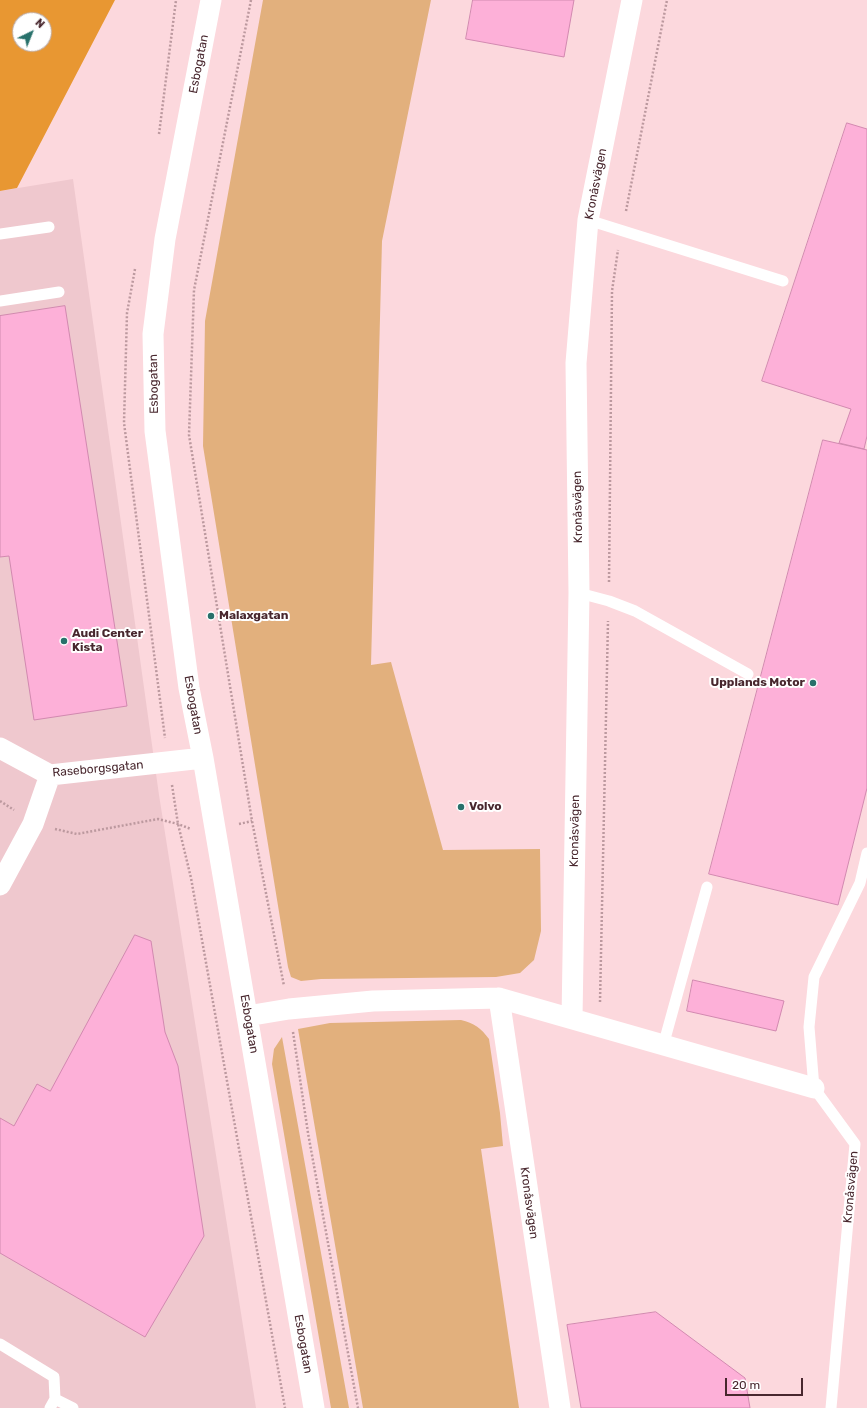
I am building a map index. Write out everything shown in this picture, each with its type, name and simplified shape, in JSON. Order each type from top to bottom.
[{"type":"street","name":"Esbogatan","points":[[211,0],[165,239],[153,334],[155,431],[189,688],[203,758],[314,1408]]},
{"type":"street","name":"Kronåsvägen","points":[[572,1018],[579,593],[576,363],[588,220],[632,0]]},
{"type":"street","name":"Raseborgsgatan","points":[[0,748],[50,775],[203,758]]},
{"type":"street","points":[[0,885],[33,824],[50,775]]},
{"type":"street","points":[[247,1016],[289,1009],[373,1001],[498,998],[814,1088]]},
{"type":"street","name":"Kronåsvägen","points":[[498,998],[560,1408]]},
{"type":"lane","points":[[588,220],[783,281]]},
{"type":"lane","points":[[0,234],[49,227]]},
{"type":"lane","points":[[0,301],[59,292]]},
{"type":"lane","points":[[579,593],[609,601],[635,611],[748,674]]},
{"type":"lane","points":[[814,1088],[809,1027],[814,978],[860,883],[867,853]]},
{"type":"lane","points":[[663,1046],[707,887]]},
{"type":"lane","name":"Kronåsvägen","points":[[814,1088],[855,1144],[831,1408]]},
{"type":"lane","points":[[0,1344],[54,1377],[52,1403],[73,1408]]},
{"type":"path","points":[[251,0],[194,290],[189,435],[252,821],[289,1009],[308,1133],[358,1408]]},
{"type":"path","points":[[599,1027],[609,601],[612,291],[622,230],[667,0]]},
{"type":"path","points":[[0,801],[33,824],[77,834],[158,819],[178,824],[191,878],[285,1408]]},
{"type":"shaded area","points":[[0,0],[115,0],[17,188],[0,191]]},
{"type":"shaded area","points":[[263,0],[431,0],[382,241],[371,665],[391,662],[443,850],[540,849],[541,931],[534,960],[520,973],[496,977],[321,979],[301,981],[291,977],[288,967],[203,446],[205,321]]},
{"type":"shaded area","points":[[73,179],[159,795],[256,1408],[0,1408],[0,191]]},
{"type":"shaded area","points":[[461,1020],[477,1026],[489,1039],[500,1113],[503,1146],[481,1149],[519,1408],[363,1408],[298,1029],[330,1023]]},
{"type":"shaded area","points":[[282,1037],[349,1408],[331,1408],[272,1064],[274,1049]]},
{"type":"building","points":[[473,0],[574,0],[564,57],[466,39]]},
{"type":"building","points":[[847,123],[867,129],[867,436],[864,449],[839,443],[851,409],[762,381]]},
{"type":"building","points":[[65,306],[127,706],[34,720],[9,556],[0,557],[0,316]]},
{"type":"building","name":"Upplands Motor","points":[[823,440],[867,450],[867,788],[838,905],[709,874]]},
{"type":"building","points":[[135,935],[151,941],[165,1032],[178,1066],[204,1236],[145,1337],[0,1253],[0,1118],[14,1126],[37,1084],[50,1091]]},
{"type":"building","points":[[693,980],[784,1001],[776,1031],[687,1011]]},
{"type":"building","points":[[656,1312],[745,1378],[750,1408],[581,1408],[567,1325]]},
{"type":"place","name":"Malaxgatan","points":[[211,616]]},
{"type":"place","name":"Audi Center Kista","points":[[64,641]]},
{"type":"place","name":"Upplands Motor","points":[[813,683]]},
{"type":"place","name":"Volvo","points":[[461,807]]}]
